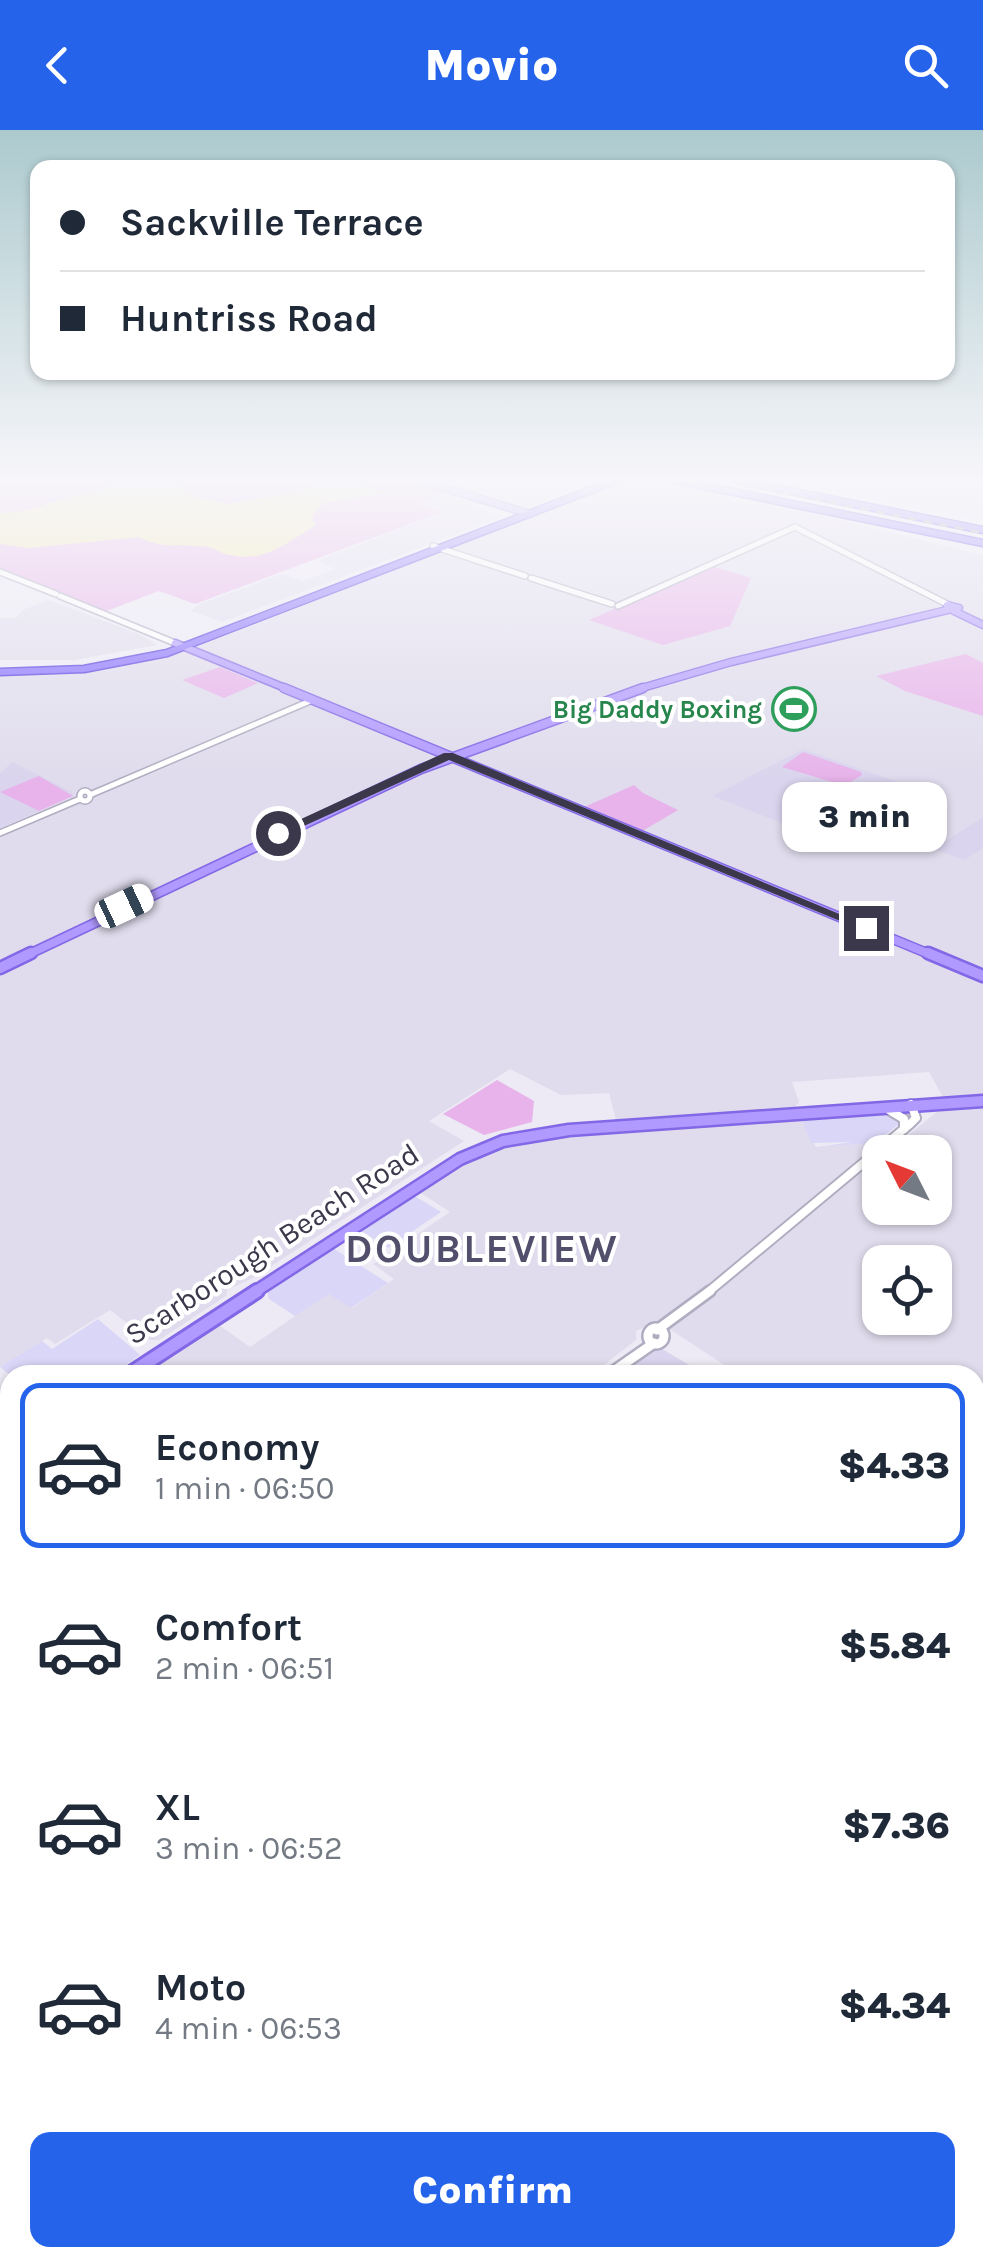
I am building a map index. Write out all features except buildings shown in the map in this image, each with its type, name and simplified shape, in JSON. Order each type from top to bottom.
[{"type":"highway","points":[[0,669],[95,661],[177,646],[351,580]]},
{"type":"main road","points":[[0,966],[448,757],[551,714],[680,675],[950,608],[983,623]]},
{"type":"main road","points":[[448,757],[472,751],[553,716],[682,676],[950,608]]},
{"type":"main road","points":[[177,646],[983,978]]},
{"type":"main road","points":[[462,761],[472,751]]},
{"type":"main road","points":[[448,757],[983,978]]},
{"type":"main road","name":"Scarborough Beach Road","points":[[133,1365],[455,1156],[522,1132],[983,1102]]},
{"type":"main road","name":"Scarborough Beach Road","points":[[827,1113],[909,1107]]},
{"type":"main road","name":"Scarborough Beach Road","points":[[143,1365],[460,1158],[503,1141],[569,1130]]},
{"type":"street","points":[[18,580],[177,646]]},
{"type":"street","points":[[532,580],[613,605],[674,580]]},
{"type":"street","points":[[895,580],[950,608]]},
{"type":"street","points":[[0,832],[310,700]]},
{"type":"street","points":[[621,1365],[651,1341],[648,1332],[661,1333],[913,1121],[909,1107]]},
{"type":"street","points":[[889,1110],[904,1119],[904,1129]]},
{"type":"shaded area","points":[[24,580],[260,580],[195,604],[159,591],[104,612]]},
{"type":"shaded area","points":[[266,580],[334,580],[222,622],[191,611],[199,604]]},
{"type":"shaded area","points":[[371,580],[983,580],[983,1095],[943,1097],[929,1072],[792,1082],[799,1102],[795,1107],[616,1120],[609,1093],[561,1095],[510,1069],[429,1121],[464,1141],[253,1278],[227,1290],[226,1296],[159,1340],[149,1340],[110,1310],[55,1344],[47,1338],[0,1365],[0,676],[105,670],[182,653]]},
{"type":"shaded area","points":[[681,580],[750,580],[730,626],[663,645],[589,620]]},
{"type":"shaded area","points":[[49,600],[139,634],[157,645],[75,660],[0,660],[0,618],[16,618],[23,610]]},
{"type":"shaded area","points":[[966,654],[983,663],[983,716],[905,691],[876,676]]},
{"type":"shaded area","points":[[220,667],[258,683],[224,698],[182,680]]},
{"type":"shaded area","points":[[803,749],[915,788],[828,841],[713,796]]},
{"type":"shaded area","points":[[803,752],[862,775],[826,797],[823,795],[832,782],[782,767]]},
{"type":"shaded area","points":[[12,762],[72,792],[73,796],[0,828],[0,774]]},
{"type":"shaded area","points":[[39,776],[73,796],[39,811],[0,792]]},
{"type":"shaded area","points":[[634,785],[678,810],[639,833],[582,808]]},
{"type":"shaded area","points":[[983,817],[983,848],[964,860],[934,849]]},
{"type":"shaded area","points":[[497,1080],[534,1101],[532,1122],[484,1135],[443,1114]]},
{"type":"shaded area","points":[[983,1107],[983,1365],[725,1365],[657,1321],[636,1331],[636,1340],[604,1365],[153,1365],[216,1323],[250,1347],[329,1293],[352,1308],[394,1279],[373,1264],[450,1212],[415,1189],[497,1145],[547,1135],[801,1119],[816,1147],[862,1143],[862,1225],[952,1225],[952,1135],[909,1135],[939,1110]]},
{"type":"shaded area","points":[[888,1113],[902,1122],[885,1135],[862,1135],[862,1144],[817,1147],[853,1142],[811,1143],[802,1120]]},
{"type":"shaded area","points":[[411,1194],[441,1212],[388,1248],[358,1229]]},
{"type":"shaded area","points":[[331,1247],[388,1283],[351,1308],[329,1294],[295,1316],[269,1299],[267,1289]]},
{"type":"shaded area","points":[[98,1319],[140,1355],[125,1365],[3,1365],[42,1341],[52,1349]]},
{"type":"shaded area","points":[[657,1346],[689,1365],[634,1365]]},
{"type":"place","name":"Big Daddy Boxing","points":[[794,709]]},
{"type":"district","name":"DOUBLEVIEW","points":[[482,1248]]},
{"type":"route","points":[[278,833],[418,766],[448,756],[866,928]]}]
